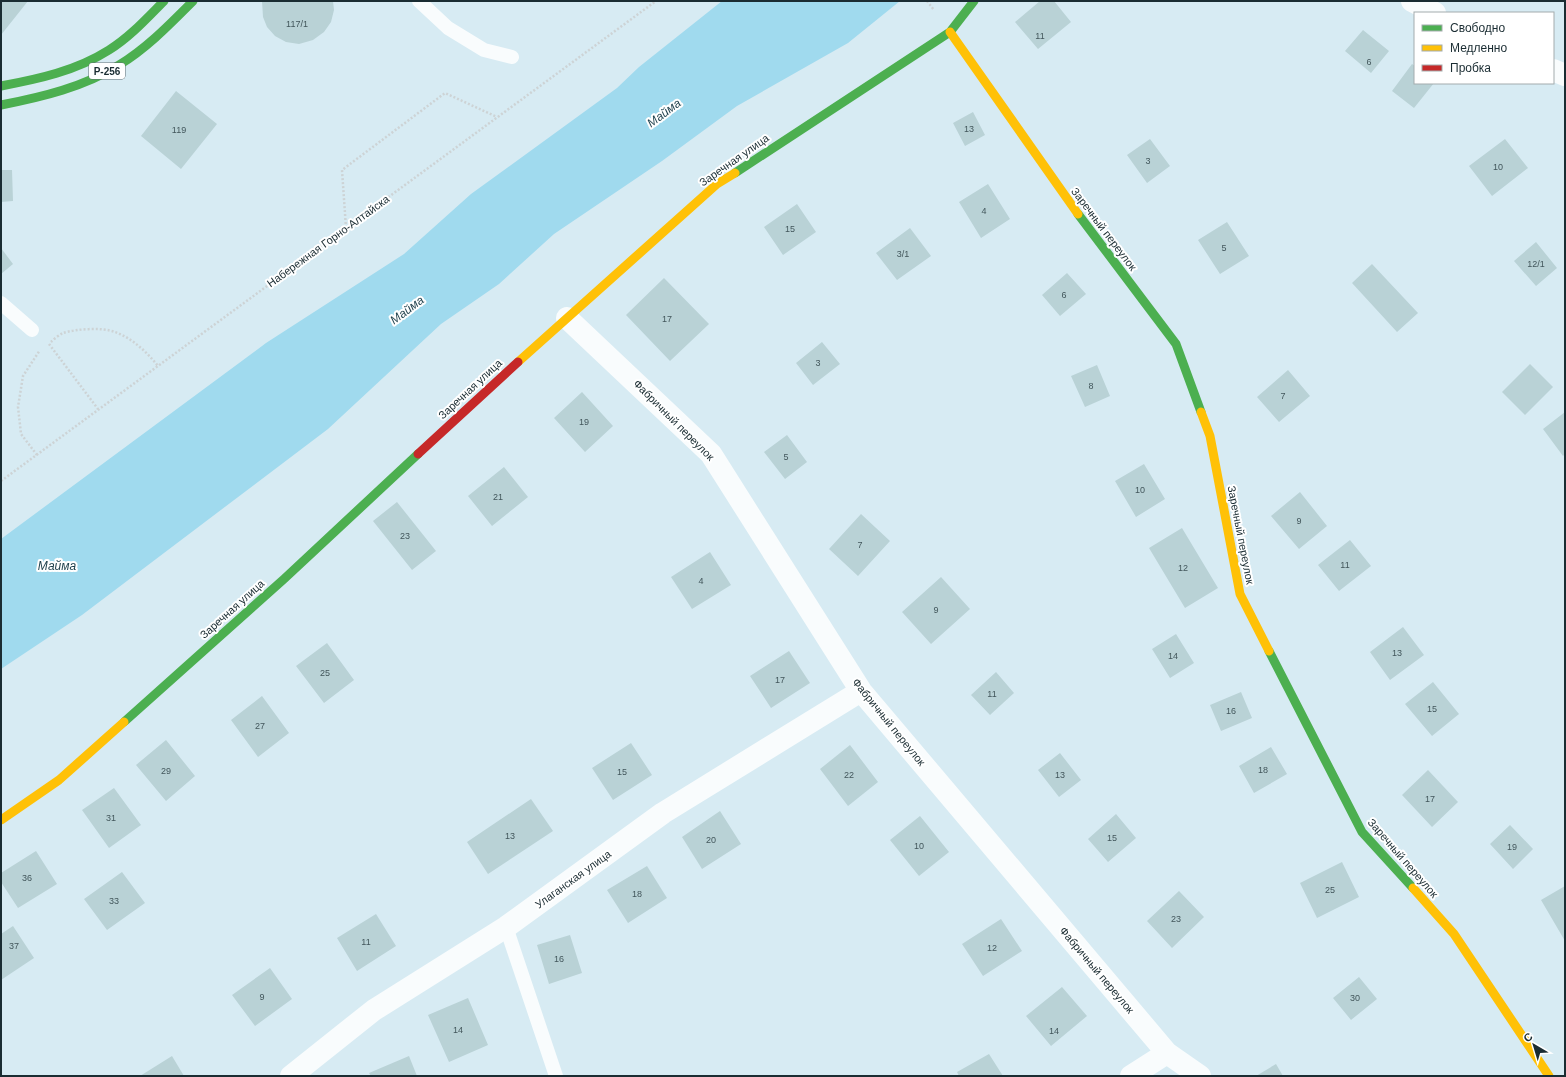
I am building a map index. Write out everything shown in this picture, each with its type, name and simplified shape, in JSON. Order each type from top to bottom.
[{"type":"street","name":"Р-256","points":[[1,86],[64,72],[110,50],[132,32],[164,1]]},
{"type":"street","name":"Р-256","points":[[1,105],[43,96],[68,88],[118,66],[161,33],[193,1]]},
{"type":"street","name":"Заречная улица","points":[[1,820],[71,770],[284,579],[505,372],[717,184],[950,32],[974,1]]},
{"type":"street","points":[[1412,1],[1433,12]]},
{"type":"street","name":"Заречный переулок","points":[[950,32],[1064,196],[1176,344],[1210,436],[1240,594],[1362,832],[1454,934],[1549,1076]]},
{"type":"street","points":[[1554,70],[1565,75]]},
{"type":"street","name":"Фабричный переулок","points":[[567,318],[711,454],[861,692],[1167,1053],[1200,1076]]},
{"type":"street","name":"Улаганская улица","points":[[291,1076],[374,1010],[506,927],[663,813],[861,692]]},
{"type":"street","points":[[1131,1076],[1167,1053]]},
{"type":"lane","points":[[419,1],[448,28],[484,50],[512,57]]},
{"type":"lane","points":[[1,303],[32,330]]},
{"type":"lane","points":[[506,927],[556,1076]]},
{"type":"path","name":"Набережная Горно-Алтайска","points":[[1,481],[656,1]]},
{"type":"path","points":[[346,228],[342,170],[445,93],[498,117]]},
{"type":"path","points":[[37,454],[21,434],[18,407],[23,376],[38,352],[62,334],[86,329],[114,331],[134,343],[149,355],[158,366]]},
{"type":"path","points":[[49,344],[98,410]]},
{"type":"water","name":"Майма","points":[[722,1],[900,1],[848,43],[737,106],[662,161],[554,234],[499,284],[441,324],[328,429],[82,615],[1,669],[1,539],[266,343],[404,254],[471,194],[617,88],[639,67]]},
{"type":"building","points":[[1,1],[28,1],[1,35]]},
{"type":"building","points":[[262,1],[333,1],[334,10],[331,22],[324,32],[313,40],[299,44],[286,42],[275,36],[267,27],[263,17]]},
{"type":"building","points":[[1040,1],[1054,1],[1071,22],[1038,49],[1015,22]]},
{"type":"building","points":[[1363,30],[1389,51],[1371,73],[1345,51]]},
{"type":"building","points":[[1412,64],[1414,65],[1414,84],[1433,84],[1414,108],[1392,91]]},
{"type":"building","points":[[176,91],[217,124],[181,169],[141,136]]},
{"type":"building","points":[[973,112],[985,135],[965,146],[953,123]]},
{"type":"building","points":[[1150,139],[1170,166],[1147,183],[1127,155]]},
{"type":"building","points":[[1505,139],[1528,168],[1492,196],[1469,166]]},
{"type":"building","points":[[1,170],[12,170],[13,201],[1,202]]},
{"type":"building","points":[[988,184],[1010,219],[981,238],[959,202]]},
{"type":"building","points":[[797,204],[816,232],[783,255],[764,227]]},
{"type":"building","points":[[1227,222],[1249,256],[1220,274],[1198,240]]},
{"type":"building","points":[[910,228],[931,256],[897,280],[876,253]]},
{"type":"building","points":[[1536,242],[1557,268],[1536,286],[1514,261]]},
{"type":"building","points":[[1,248],[13,264],[1,274]]},
{"type":"building","points":[[1372,264],[1418,313],[1397,332],[1352,283]]},
{"type":"building","points":[[1067,273],[1086,294],[1060,316],[1042,295]]},
{"type":"building","points":[[664,278],[709,324],[670,361],[626,315]]},
{"type":"building","points":[[822,342],[840,364],[813,385],[796,363]]},
{"type":"building","points":[[1530,364],[1553,387],[1525,415],[1502,392]]},
{"type":"building","points":[[1097,365],[1110,396],[1085,407],[1071,376]]},
{"type":"building","points":[[1288,370],[1310,396],[1279,422],[1257,397]]},
{"type":"building","points":[[582,392],[613,426],[585,452],[554,418]]},
{"type":"building","points":[[1565,412],[1565,454],[1563,456],[1543,429]]},
{"type":"building","points":[[787,435],[807,462],[785,479],[764,452]]},
{"type":"building","points":[[1144,464],[1165,499],[1136,517],[1115,481]]},
{"type":"building","points":[[504,467],[528,497],[492,526],[468,496]]},
{"type":"building","points":[[1300,492],[1327,526],[1299,549],[1271,516]]},
{"type":"building","points":[[397,502],[436,551],[412,570],[373,521]]},
{"type":"building","points":[[861,514],[890,541],[858,576],[829,549]]},
{"type":"building","points":[[1182,528],[1218,588],[1185,608],[1149,548]]},
{"type":"building","points":[[1350,540],[1371,566],[1339,591],[1318,565]]},
{"type":"building","points":[[710,552],[731,585],[692,609],[671,577]]},
{"type":"building","points":[[941,577],[970,609],[931,644],[902,612]]},
{"type":"building","points":[[1403,627],[1424,655],[1390,680],[1370,652]]},
{"type":"building","points":[[1176,634],[1194,663],[1170,678],[1152,649]]},
{"type":"building","points":[[327,643],[354,680],[324,703],[296,666]]},
{"type":"building","points":[[789,651],[810,683],[771,708],[750,676]]},
{"type":"building","points":[[996,672],[1014,693],[990,715],[971,695]]},
{"type":"building","points":[[1433,682],[1459,714],[1432,736],[1405,704]]},
{"type":"building","points":[[1241,692],[1252,718],[1221,731],[1210,705]]},
{"type":"building","points":[[262,696],[289,733],[258,757],[231,720]]},
{"type":"building","points":[[166,740],[195,776],[166,801],[136,765]]},
{"type":"building","points":[[631,743],[652,775],[613,800],[592,768]]},
{"type":"building","points":[[850,745],[878,782],[848,806],[820,769]]},
{"type":"building","points":[[1271,747],[1287,774],[1254,793],[1239,766]]},
{"type":"building","points":[[1060,753],[1081,780],[1059,797],[1038,770]]},
{"type":"building","points":[[1428,770],[1458,802],[1432,827],[1402,795]]},
{"type":"building","points":[[114,788],[141,825],[109,848],[82,810]]},
{"type":"building","points":[[531,799],[553,831],[488,874],[467,842]]},
{"type":"building","points":[[720,811],[741,844],[702,869],[682,837]]},
{"type":"building","points":[[1116,814],[1136,838],[1108,862],[1088,839]]},
{"type":"building","points":[[920,816],[949,852],[919,876],[890,840]]},
{"type":"building","points":[[1510,825],[1533,849],[1513,869],[1490,844]]},
{"type":"building","points":[[36,851],[57,884],[18,908],[1,882],[1,873]]},
{"type":"building","points":[[1342,862],[1359,897],[1317,918],[1300,883]]},
{"type":"building","points":[[647,866],[667,898],[628,923],[607,890]]},
{"type":"building","points":[[122,872],[145,903],[107,930],[84,899]]},
{"type":"building","points":[[1565,886],[1565,941],[1541,900]]},
{"type":"building","points":[[1179,891],[1204,917],[1172,948],[1147,921]]},
{"type":"building","points":[[376,914],[396,946],[357,971],[337,938]]},
{"type":"building","points":[[1001,919],[1022,951],[983,976],[962,944]]},
{"type":"building","points":[[13,926],[34,958],[1,980],[1,934]]},
{"type":"building","points":[[570,935],[582,973],[549,984],[537,945]]},
{"type":"building","points":[[270,968],[292,999],[255,1026],[232,995]]},
{"type":"building","points":[[1359,977],[1377,999],[1351,1020],[1333,998]]},
{"type":"building","points":[[1062,987],[1087,1016],[1051,1046],[1026,1016]]},
{"type":"building","points":[[468,998],[488,1045],[449,1062],[428,1015]]},
{"type":"building","points":[[989,1054],[1003,1076],[959,1076],[957,1072]]},
{"type":"building","points":[[172,1056],[184,1076],[140,1076]]},
{"type":"building","points":[[409,1056],[417,1076],[371,1076],[369,1073]]},
{"type":"building","points":[[1276,1064],[1283,1076],[1256,1076]]},
{"type":"traffic: fast","points":[[1,86],[56,73],[83,64],[109,50],[124,39],[164,1]]},
{"type":"traffic: fast","points":[[1,105],[62,90],[106,73],[149,43],[193,1]]},
{"type":"traffic: fast","points":[[735,173],[950,32],[974,1]]},
{"type":"traffic: fast","points":[[1078,214],[1176,344],[1201,412]]},
{"type":"traffic: fast","points":[[124,722],[284,579],[418,454]]},
{"type":"traffic: fast","points":[[1269,651],[1362,832],[1413,888]]},
{"type":"traffic: slow","points":[[950,32],[1078,214]]},
{"type":"traffic: slow","points":[[518,362],[717,184],[735,173]]},
{"type":"traffic: slow","points":[[1201,412],[1210,436],[1240,594],[1269,651]]},
{"type":"traffic: slow","points":[[1,820],[59,780],[124,722]]},
{"type":"traffic: slow","points":[[1413,888],[1454,934],[1549,1076]]},
{"type":"traffic: jam","points":[[418,454],[518,362]]}]
